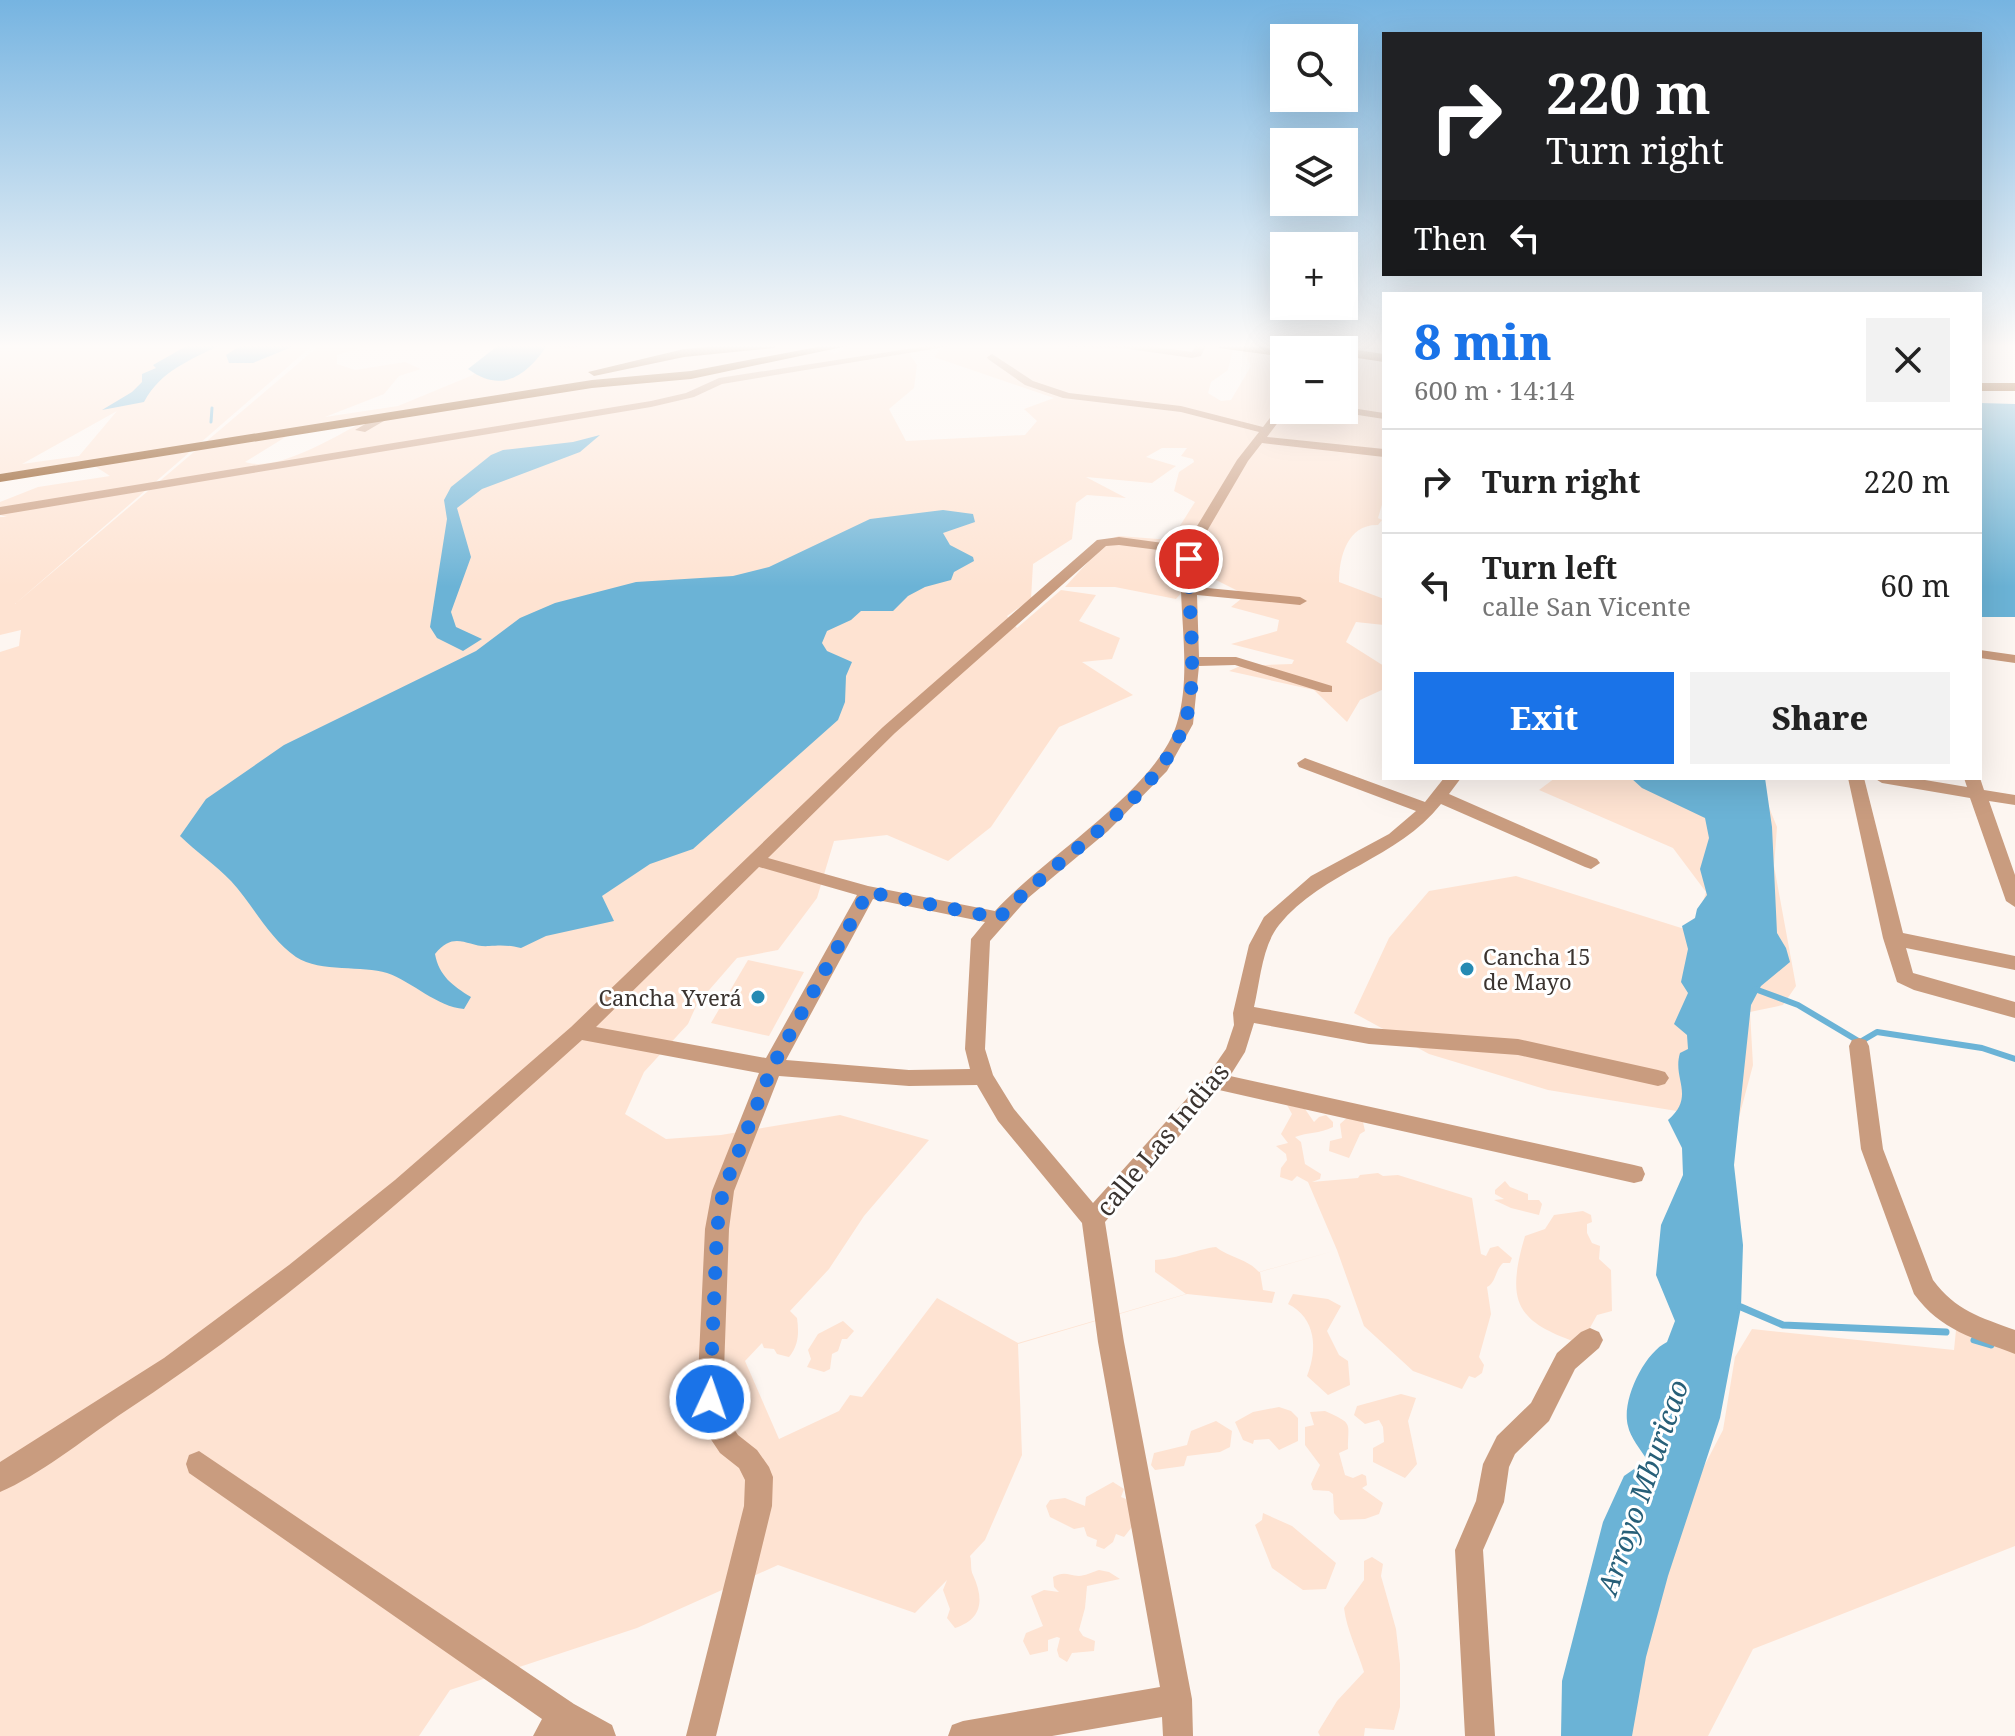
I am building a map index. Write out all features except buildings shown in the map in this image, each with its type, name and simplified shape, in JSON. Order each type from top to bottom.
[{"type":"highway","points":[[0,465],[278,425]]},
{"type":"highway","points":[[0,478],[333,425]]},
{"type":"street","points":[[350,425],[361,430]]},
{"type":"street","points":[[361,430],[370,425]]},
{"type":"street","points":[[0,511],[519,425]]},
{"type":"street","points":[[1230,425],[1260,435],[1382,453]]},
{"type":"street","points":[[1093,1219],[1006,1115],[983,1077],[975,1049],[981,939],[1021,894],[1102,827],[1161,767],[1185,724],[1192,662],[1189,550],[1269,425]]},
{"type":"street","points":[[361,430],[362,450]]},
{"type":"street","points":[[0,1478],[173,1366],[297,1273],[403,1187],[578,1032],[889,730],[1102,543],[1119,541],[1189,550]]},
{"type":"street","points":[[1188,590],[1300,601]]},
{"type":"street","points":[[1982,654],[2015,659]]},
{"type":"street","points":[[1192,662],[1236,661],[1327,689]]},
{"type":"street","points":[[1305,763],[1496,824],[1591,863]]},
{"type":"street","name":"calle Las Indias","points":[[1178,1736],[1177,1699],[1111,1342],[1093,1219],[1215,1081],[1235,1052],[1244,1025],[1243,1013],[1259,945],[1271,922],[1317,880],[1395,838],[1451,780]]},
{"type":"street","points":[[1856,780],[1904,977],[1914,983],[2015,1010]]},
{"type":"street","points":[[1908,780],[1974,785],[2015,800]]},
{"type":"street","points":[[1974,785],[2015,901]]},
{"type":"street","points":[[755,860],[868,892],[999,918]]},
{"type":"street","points":[[701,1736],[758,1506],[759,1477],[748,1459],[729,1444],[719,1429],[710,1399],[717,1229],[723,1191],[772,1067],[868,892]]},
{"type":"street","points":[[1893,938],[2015,963]]},
{"type":"street","points":[[1243,1013],[1369,1036],[1518,1047],[1658,1078]]},
{"type":"street","points":[[578,1032],[772,1067],[909,1078],[983,1077]]},
{"type":"street","points":[[1859,1046],[1872,1149],[1923,1286],[1937,1305],[1957,1320],[2015,1342]]},
{"type":"street","points":[[1215,1081],[1634,1174]]},
{"type":"street","points":[[1480,1736],[1469,1550],[1490,1502],[1496,1464],[1506,1445],[1540,1412],[1566,1361],[1590,1340]]},
{"type":"street","points":[[199,1464],[555,1725],[601,1736]]},
{"type":"street","points":[[963,1736],[1177,1699]]},
{"type":"shaded area","points":[[0,425],[92,425],[22,464],[79,456],[105,425],[221,425],[15,604],[226,425],[321,425],[300,428],[245,462],[259,464],[292,457],[358,425],[898,425],[906,441],[1025,435],[1034,425],[1382,425],[1382,505],[1378,518],[1382,520],[1378,525],[1359,530],[1347,543],[1339,582],[1382,598],[1382,625],[1356,622],[1346,642],[1382,665],[1382,690],[1360,700],[1347,722],[1314,690],[1229,671],[1240,666],[1292,664],[1294,660],[1231,644],[1277,631],[1279,620],[1231,607],[1246,595],[1200,572],[1176,599],[1115,587],[1065,587],[1088,562],[1093,545],[1119,536],[1171,540],[1195,502],[1174,491],[1179,472],[1194,462],[1181,456],[1187,448],[1162,448],[1146,457],[1176,466],[1152,483],[1086,477],[1126,498],[1087,495],[1076,503],[1072,539],[1033,564],[1031,599],[1007,616],[1017,628],[1061,590],[1096,595],[1079,621],[1120,638],[1112,659],[1082,662],[1133,695],[1059,727],[991,827],[948,861],[887,835],[834,841],[817,898],[778,950],[737,958],[697,1004],[688,1024],[644,1072],[625,1114],[666,1139],[721,1135],[840,1115],[929,1140],[864,1216],[829,1269],[790,1311],[797,1318],[798,1333],[795,1348],[789,1357],[777,1354],[774,1349],[764,1348],[762,1343],[745,1361],[779,1439],[839,1411],[850,1395],[862,1397],[937,1298],[1018,1343],[1186,1294],[1155,1272],[1155,1260],[1216,1247],[1259,1272],[1337,1250],[1260,1272],[1263,1290],[1275,1292],[1272,1303],[1187,1294],[1018,1344],[1022,1455],[985,1540],[970,1556],[979,1592],[979,1607],[971,1619],[955,1628],[947,1618],[950,1609],[943,1590],[947,1580],[915,1613],[778,1565],[637,1628],[450,1690],[419,1736],[0,1736],[0,652],[19,646],[21,630],[0,635],[0,517],[7,517],[0,515],[0,502],[38,487],[110,476],[87,461],[0,474]]},
{"type":"shaded area","points":[[1552,780],[1760,780],[1777,827],[1774,866],[1796,986],[1783,1005],[1750,1012],[1753,1065],[1738,1121],[1548,1090],[1429,1054],[1354,1013],[1389,938],[1429,891],[1516,876],[1694,932],[1706,892],[1673,848],[1539,790]]},
{"type":"shaded area","name":"Cancha Yverá","points":[[748,960],[804,972],[769,1036],[711,1023]]},
{"type":"shaded area","points":[[1287,1105],[1305,1109],[1314,1122],[1326,1115],[1333,1122],[1333,1127],[1328,1129],[1295,1137],[1301,1142],[1305,1164],[1321,1174],[1320,1179],[1312,1182],[1378,1173],[1383,1176],[1398,1175],[1472,1198],[1481,1254],[1486,1256],[1490,1248],[1498,1246],[1512,1258],[1510,1263],[1500,1266],[1487,1287],[1491,1314],[1479,1357],[1484,1365],[1482,1373],[1475,1378],[1469,1376],[1462,1389],[1413,1371],[1364,1326],[1308,1182],[1297,1176],[1292,1181],[1280,1177],[1281,1168],[1287,1160],[1286,1154],[1276,1146],[1288,1143],[1281,1134],[1292,1114]]},
{"type":"shaded area","points":[[1348,1117],[1363,1122],[1365,1131],[1360,1134],[1349,1158],[1329,1151],[1330,1141],[1342,1138],[1340,1124]]},
{"type":"shaded area","points":[[1505,1181],[1510,1187],[1528,1194],[1528,1200],[1539,1200],[1542,1204],[1539,1215],[1494,1200],[1504,1199],[1495,1194],[1495,1190]]},
{"type":"shaded area","points":[[1583,1211],[1591,1215],[1592,1222],[1587,1224],[1587,1233],[1592,1243],[1600,1246],[1599,1259],[1611,1270],[1612,1311],[1597,1315],[1581,1344],[1559,1336],[1530,1318],[1517,1294],[1516,1278],[1525,1236],[1545,1229],[1554,1215]]},
{"type":"shaded area","points":[[1293,1294],[1328,1299],[1341,1306],[1327,1331],[1339,1355],[1348,1361],[1350,1385],[1328,1395],[1307,1376],[1313,1355],[1312,1335],[1304,1317],[1288,1304]]},
{"type":"shaded area","points":[[1957,1320],[2015,1342],[2015,1546],[1753,1649],[1708,1736],[1625,1736],[1678,1516],[1723,1430],[1735,1357],[1752,1329],[1954,1350]]},
{"type":"shaded area","points":[[843,1321],[854,1331],[847,1339],[842,1339],[838,1351],[832,1354],[830,1369],[824,1372],[807,1367],[811,1359],[808,1350],[818,1334]]},
{"type":"shaded area","points":[[1401,1394],[1416,1398],[1408,1421],[1417,1464],[1405,1478],[1373,1462],[1373,1448],[1384,1442],[1379,1420],[1365,1424],[1354,1415],[1357,1406]]},
{"type":"shaded area","points":[[1279,1407],[1291,1411],[1298,1418],[1298,1441],[1279,1450],[1269,1439],[1254,1440],[1253,1444],[1243,1440],[1235,1422],[1253,1412]]},
{"type":"shaded area","points":[[1325,1411],[1347,1425],[1348,1449],[1339,1453],[1345,1475],[1353,1478],[1362,1474],[1366,1476],[1367,1485],[1362,1488],[1383,1503],[1379,1514],[1365,1519],[1340,1520],[1334,1513],[1333,1494],[1313,1490],[1311,1484],[1320,1465],[1305,1445],[1305,1427],[1314,1425],[1310,1412]]},
{"type":"shaded area","points":[[1216,1421],[1232,1431],[1230,1447],[1220,1452],[1187,1456],[1184,1466],[1155,1470],[1151,1465],[1154,1453],[1187,1445],[1191,1431]]},
{"type":"shaded area","points":[[1113,1482],[1124,1489],[1121,1497],[1126,1499],[1135,1523],[1124,1537],[1116,1534],[1113,1542],[1104,1549],[1096,1546],[1097,1540],[1087,1536],[1084,1527],[1074,1529],[1050,1517],[1046,1506],[1050,1500],[1065,1498],[1085,1506],[1086,1497]]},
{"type":"shaded area","points":[[1263,1513],[1292,1526],[1336,1563],[1326,1589],[1303,1590],[1272,1568],[1255,1525],[1262,1520]]},
{"type":"shaded area","points":[[1372,1557],[1383,1564],[1381,1576],[1396,1629],[1400,1707],[1394,1730],[1365,1728],[1364,1736],[1320,1736],[1318,1732],[1337,1701],[1364,1672],[1344,1608],[1364,1580],[1364,1561]]},
{"type":"shaded area","points":[[1099,1570],[1120,1579],[1087,1586],[1079,1630],[1083,1636],[1095,1641],[1094,1651],[1072,1653],[1067,1662],[1059,1657],[1060,1638],[1057,1637],[1048,1640],[1048,1651],[1030,1655],[1023,1641],[1026,1633],[1043,1626],[1031,1596],[1044,1590],[1059,1592],[1054,1587],[1053,1577],[1057,1575],[1081,1576]]},
{"type":"water","points":[[1982,425],[2015,425],[2015,617],[1982,617]]},
{"type":"water","points":[[600,435],[580,452],[482,489],[457,508],[471,557],[451,612],[456,627],[482,639],[463,651],[437,638],[430,627],[447,519],[444,500],[451,487],[491,455],[503,450],[573,442]]},
{"type":"water","points":[[943,510],[973,514],[975,522],[943,533],[950,545],[973,557],[974,561],[954,572],[951,580],[925,587],[908,596],[893,611],[861,611],[851,620],[827,631],[822,643],[827,651],[852,662],[846,676],[845,702],[838,720],[693,849],[650,864],[602,896],[614,921],[546,936],[521,948],[481,946],[462,941],[449,942],[442,947],[435,954],[443,974],[471,997],[464,1009],[444,1004],[387,973],[317,965],[296,957],[269,931],[231,881],[180,836],[206,799],[284,745],[476,651],[520,618],[555,603],[636,582],[733,576],[769,567],[870,519]]},
{"type":"water","name":"Arroyo Mburicao","points":[[1633,780],[1765,780],[1772,827],[1777,933],[1790,962],[1761,986],[1751,1005],[1734,1165],[1743,1245],[1741,1307],[1720,1418],[1668,1576],[1646,1657],[1632,1736],[1561,1736],[1562,1681],[1603,1522],[1624,1476],[1647,1460],[1628,1426],[1631,1391],[1650,1356],[1667,1342],[1675,1321],[1656,1275],[1661,1225],[1683,1175],[1682,1148],[1668,1120],[1681,1103],[1678,1062],[1680,1053],[1688,1049],[1687,1035],[1674,1024],[1688,993],[1681,982],[1688,949],[1682,926],[1695,918],[1707,895],[1700,869],[1709,838],[1705,818],[1642,788]]},
{"type":"waterway","points":[[1755,989],[1798,1005],[1860,1042],[1877,1032],[1982,1048],[2015,1059]]},
{"type":"waterway","points":[[1741,1307],[1783,1325],[1946,1332]]},
{"type":"waterway","points":[[1974,1340],[1991,1345]]},
{"type":"place","name":"Cancha 15 de Mayo","points":[[1467,969]]},
{"type":"place","name":"Cancha Yverá","points":[[758,997]]},
{"type":"route","points":[[710,1399],[717,1229],[723,1191],[772,1067],[868,892],[999,918],[1021,894],[1102,827],[1161,767],[1185,724],[1192,662],[1189,559]]}]
